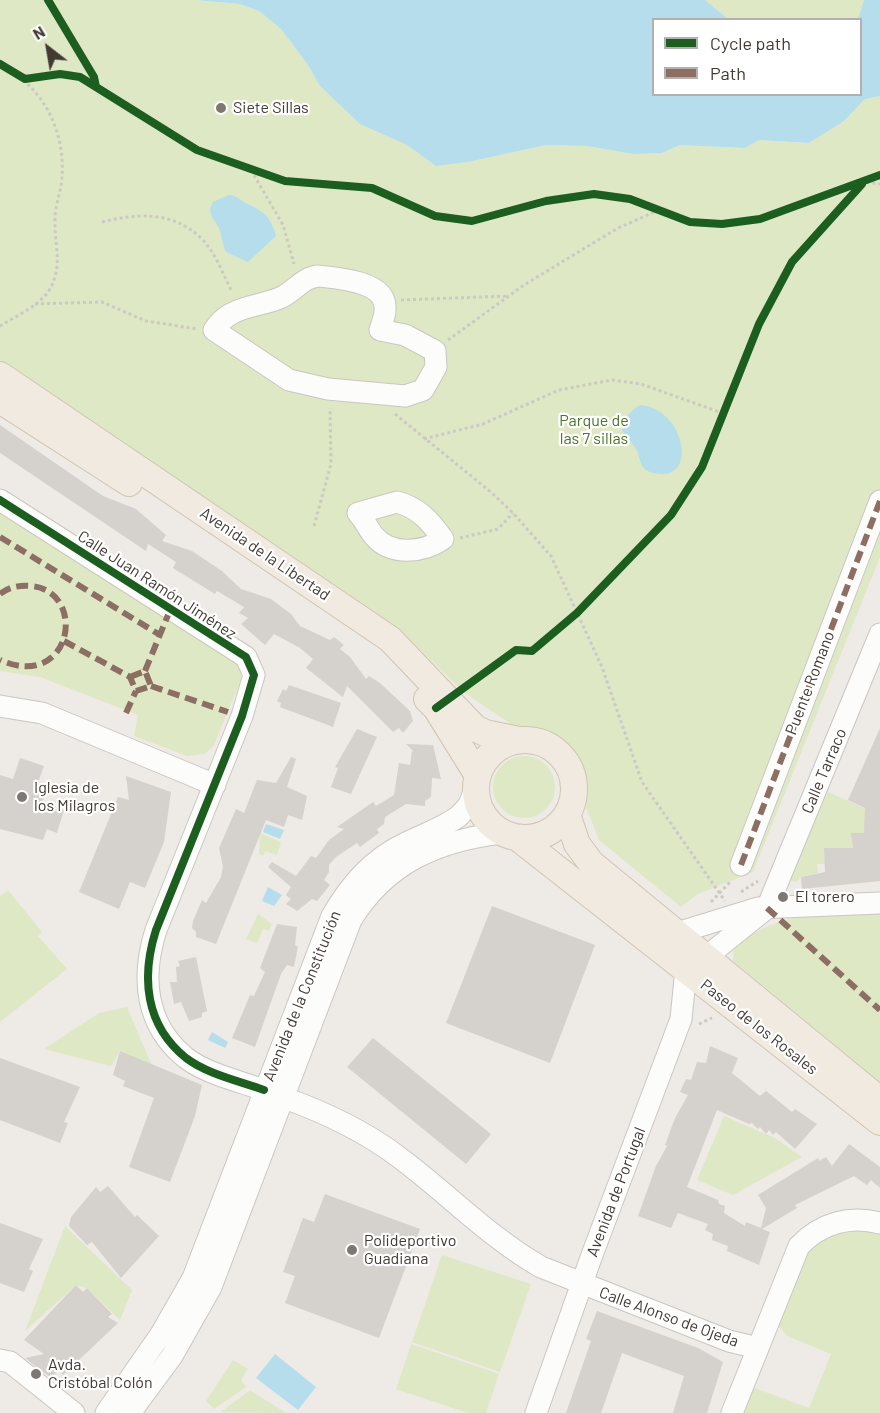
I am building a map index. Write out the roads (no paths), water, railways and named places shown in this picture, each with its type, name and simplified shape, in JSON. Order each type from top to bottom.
[{"type":"main road","name":"Avenida de la Libertad","points":[[0,375],[390,639],[475,728],[484,733],[519,740]]},
{"type":"main road","name":"Avenida de la Libertad","points":[[0,400],[352,628],[381,652],[436,708],[476,782]]},
{"type":"main road","points":[[519,740],[535,740],[551,746],[564,758],[572,773],[574,788],[567,814],[548,833],[531,838],[509,835],[485,819],[478,806],[476,782],[492,751],[519,740]]},
{"type":"main road","name":"Paseo de los Rosales","points":[[567,814],[577,844],[591,863],[678,933],[696,963],[880,1122]]},
{"type":"main road","name":"Paseo de los Rosales","points":[[509,835],[639,931],[696,963],[880,1100]]},
{"type":"street","points":[[306,278],[343,279],[366,285],[381,295],[384,301],[386,309],[380,330],[405,335],[435,351],[436,367],[423,390],[405,396],[377,392],[328,389],[289,380],[214,330],[220,321],[242,309],[274,300],[306,278]]},
{"type":"street","name":"Calle Juan Ramón Jiménez","points":[[0,500],[246,657],[254,675],[242,716],[148,956],[149,996],[165,1033],[187,1059],[208,1070],[273,1094]]},
{"type":"street","name":"Puente Romano","points":[[741,865],[880,501]]},
{"type":"street","name":"Calle Tarraco","points":[[767,908],[873,677],[880,634]]},
{"type":"street","points":[[0,706],[42,714],[215,785]]},
{"type":"street","name":"Avenida de la Constitución","points":[[130,1413],[172,1356],[211,1287],[332,916],[351,886],[393,850],[459,816],[469,805],[476,782]]},
{"type":"street","name":"Avenida de la Constitución","points":[[106,1413],[161,1334],[193,1278],[351,920],[366,895],[394,870],[434,849],[476,836],[509,835]]},
{"type":"street","points":[[678,933],[733,914],[767,908],[880,903]]},
{"type":"street","points":[[696,963],[767,908]]},
{"type":"street","name":"Avenida de Portugal","points":[[536,1413],[581,1284],[681,1019],[696,963]]},
{"type":"street","name":"Calle Alonso de Ojeda","points":[[273,1094],[342,1121],[398,1156],[530,1261],[581,1284],[729,1341],[758,1348]]},
{"type":"street","points":[[732,1413],[792,1258],[808,1236],[821,1228],[850,1220],[862,1219],[880,1223]]},
{"type":"street","points":[[0,1360],[10,1362],[74,1413]]},
{"type":"water","points":[[195,0],[705,0],[727,18],[652,18],[652,96],[862,96],[862,18],[858,18],[864,0],[880,0],[880,96],[865,99],[844,121],[809,143],[759,140],[745,148],[680,145],[662,153],[634,154],[587,146],[546,145],[468,162],[436,166],[407,145],[360,124],[320,86],[308,65],[281,29],[259,11],[240,4]]},
{"type":"water","points":[[229,195],[264,214],[270,220],[276,236],[248,262],[226,252],[219,228],[210,210],[213,202]]},
{"type":"water","points":[[640,405],[654,409],[666,417],[675,428],[682,452],[680,463],[674,471],[664,474],[646,470],[641,464],[637,450],[622,431],[628,416]]},
{"type":"water","points":[[266,824],[284,830],[280,839],[263,832]]},
{"type":"water","points":[[268,887],[282,895],[274,906],[262,901]]},
{"type":"water","points":[[212,1032],[228,1042],[225,1048],[208,1040]]},
{"type":"water","points":[[275,1354],[316,1387],[298,1410],[256,1378]]},
{"type":"place","name":"Siete Sillas","points":[[221,108]]},
{"type":"place","name":"Iglesia de los Milagros","points":[[22,797]]},
{"type":"place","name":"El torero","points":[[783,897]]},
{"type":"place","name":"Polideportivo Guadiana","points":[[352,1250]]},
{"type":"place","name":"Avda. Cristóbal Colón","points":[[36,1374]]},
{"type":"park label","name":"Parque de las 7 sillas","points":[[594,430]]}]
